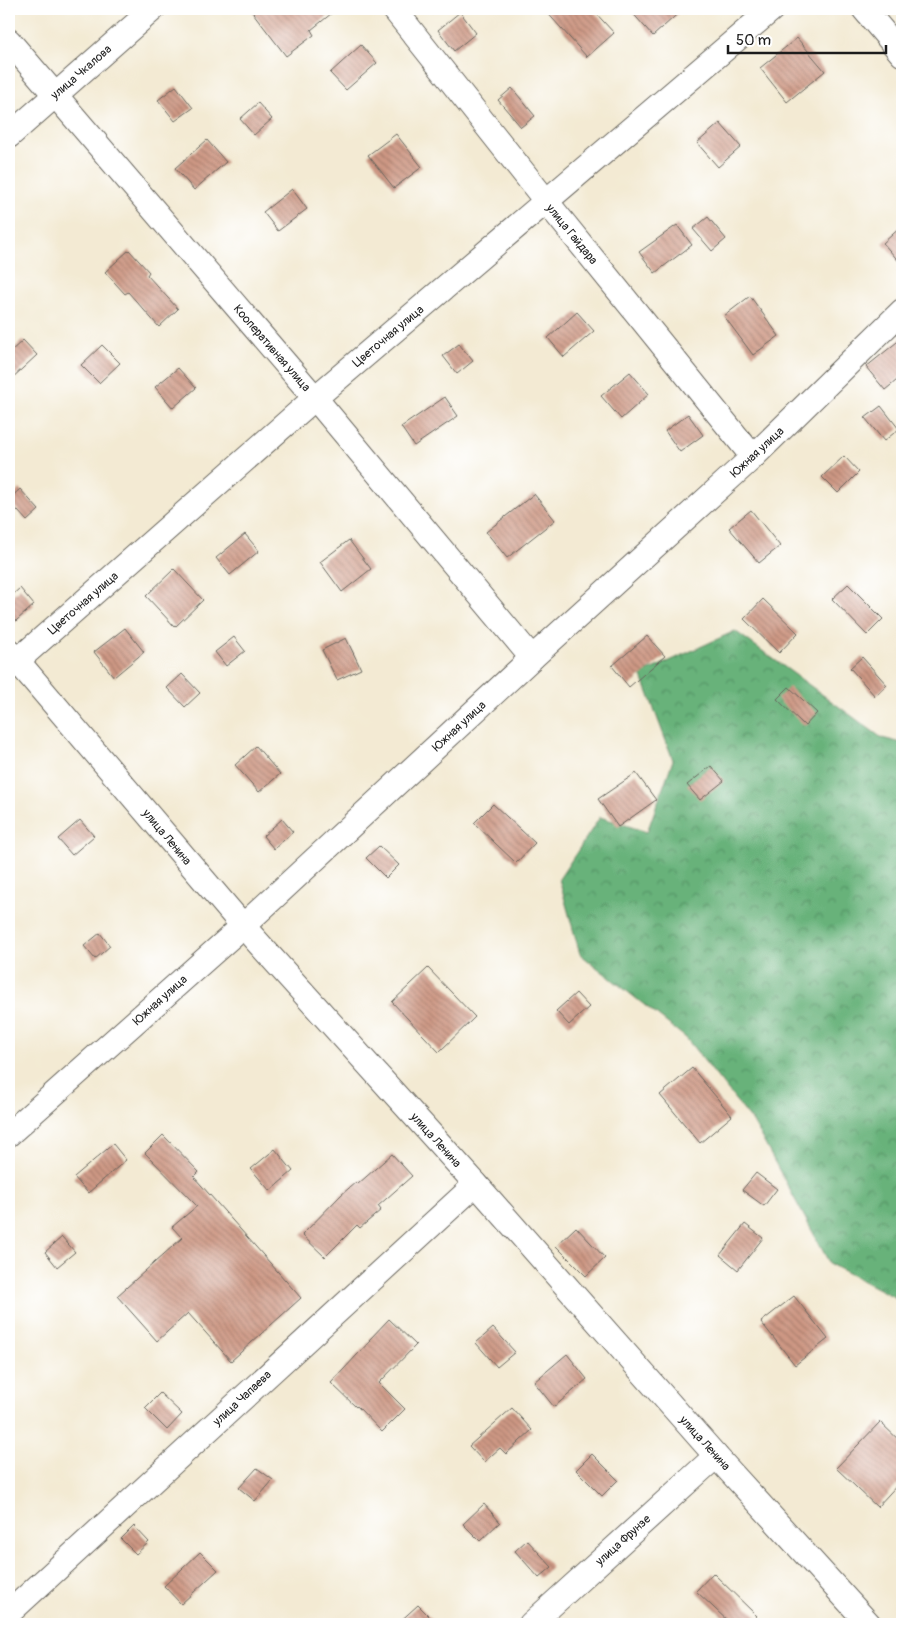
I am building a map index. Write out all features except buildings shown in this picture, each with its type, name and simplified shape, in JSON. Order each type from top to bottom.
[{"type":"street","name":"улица Чкалова","points":[[9,136],[153,9]]},
{"type":"street","name":"улица Гайдара","points":[[394,9],[753,457]]},
{"type":"street","name":"Цветочная улица","points":[[12,660],[315,398],[772,9]]},
{"type":"street","points":[[864,9],[902,54]]},
{"type":"street","name":"Кооперативная улица","points":[[9,41],[315,398],[532,658]]},
{"type":"street","name":"Южная улица","points":[[9,1134],[243,926],[532,658],[753,457],[902,311]]},
{"type":"street","name":"улица Ленина","points":[[12,660],[243,926],[476,1184],[716,1456],[869,1624]]},
{"type":"street","name":"улица Чапаева","points":[[9,1613],[476,1184]]},
{"type":"street","name":"улица Фрунзе","points":[[531,1624],[716,1456]]},
{"type":"green space","points":[[735,631],[882,738],[902,743],[902,1301],[830,1264],[753,1122],[686,1038],[580,954],[559,879],[600,817],[647,832],[673,760],[641,674]]}]
